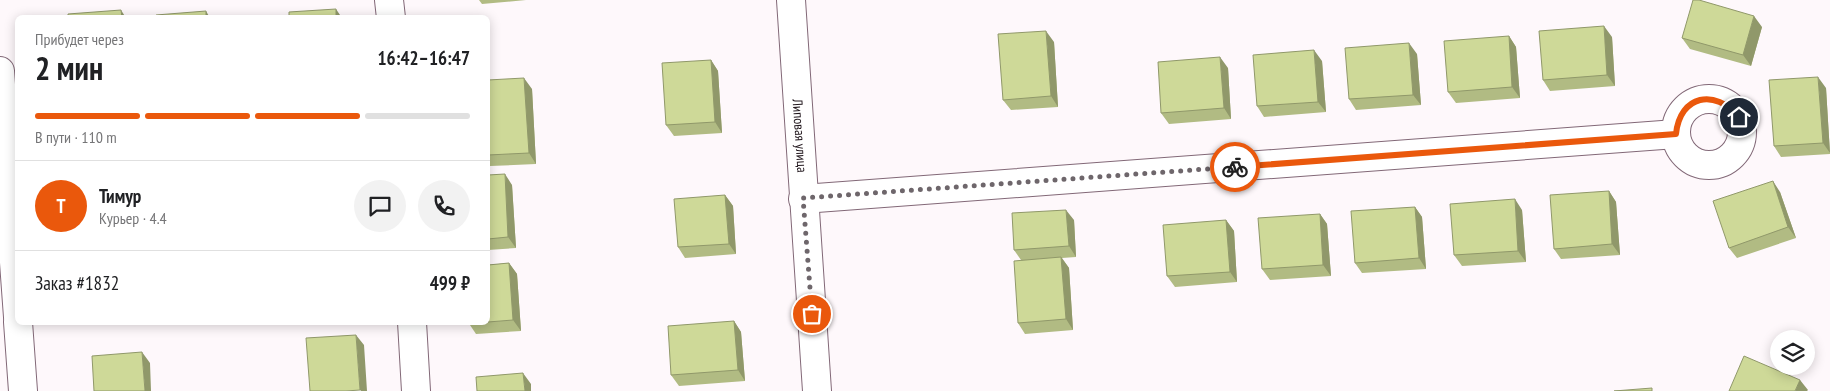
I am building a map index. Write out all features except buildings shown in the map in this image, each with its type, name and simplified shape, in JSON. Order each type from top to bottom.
[{"type":"street","points":[[389,0],[390,15]]},
{"type":"street","name":"Липовая улица","points":[[791,0],[817,391]]},
{"type":"street","points":[[0,78],[15,277]]},
{"type":"street","points":[[803,198],[1676,134]]},
{"type":"street","points":[[18,325],[23,391]]},
{"type":"street","points":[[412,325],[416,391]]},
{"type":"way so far","points":[[812,314],[803,198],[1235,167]]},
{"type":"route","points":[[1235,167],[1676,134],[1677,121],[1684,110],[1694,102],[1706,99],[1719,100],[1730,107],[1739,117]]}]
